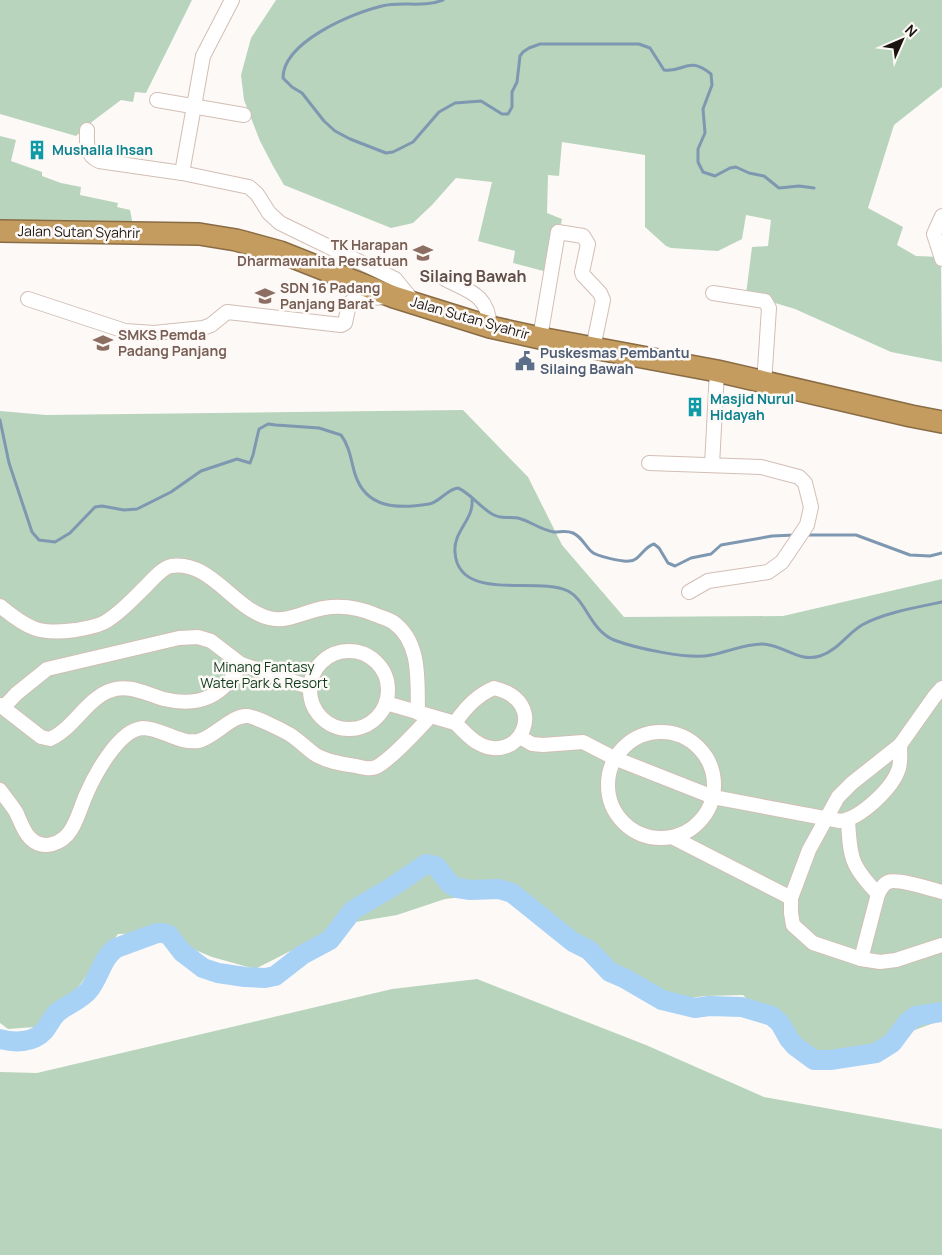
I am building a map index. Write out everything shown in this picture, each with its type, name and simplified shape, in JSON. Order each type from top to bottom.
[{"type":"highway","name":"Jalan Sutan Syahrir","points":[[0,231],[199,234],[236,240],[280,252],[404,299],[490,327],[717,372],[764,384],[942,422]]},
{"type":"street","points":[[182,174],[203,56],[232,0]]},
{"type":"street","points":[[157,100],[244,115]]},
{"type":"street","points":[[28,299],[125,331],[147,333],[207,328],[228,312],[341,325],[345,323],[349,304],[354,299],[404,299],[395,279],[280,223],[269,213],[253,190],[182,174],[99,161],[93,158],[87,150],[87,130]]},
{"type":"street","points":[[942,216],[934,234],[942,259]]},
{"type":"street","points":[[540,338],[558,232],[583,236],[588,244],[582,272],[600,293],[603,300],[593,348]]},
{"type":"street","points":[[445,279],[471,292],[482,300],[489,315],[490,327]]},
{"type":"street","points":[[713,293],[764,301],[768,304],[764,384]]},
{"type":"street","points":[[712,465],[717,372]]},
{"type":"street","points":[[649,462],[761,467],[799,477],[805,483],[811,507],[807,525],[782,562],[768,572],[708,581],[689,592]]},
{"type":"street","points":[[0,606],[26,625],[40,631],[58,632],[90,627],[104,623],[116,615],[168,566],[182,565],[198,569],[255,612],[270,618],[286,619],[323,608],[342,607],[366,611],[393,622],[408,638],[416,660],[424,715],[387,759],[376,767],[368,769],[334,762],[318,756],[289,734],[246,716],[239,717],[197,741],[140,728],[122,739],[101,765],[86,794],[72,829],[64,838],[53,845],[45,846],[29,837],[15,810],[0,790]]},
{"type":"street","points":[[241,664],[224,689],[209,698],[196,701],[166,700],[135,689],[119,688],[109,690],[98,697],[67,728],[50,739],[41,736],[2,706],[47,669],[179,638],[198,637],[211,641],[241,664],[309,687]]},
{"type":"street","points":[[343,651],[356,651],[369,656],[379,665],[386,677],[388,690],[386,703],[378,717],[364,726],[349,729],[333,726],[320,716],[311,702],[309,687],[312,674],[320,662],[330,655],[343,651]]},
{"type":"street","points":[[386,703],[455,723],[477,743],[487,747],[500,748],[511,746],[520,737],[525,725],[524,711],[518,699],[507,691],[494,688],[483,693],[472,702],[455,723]]},
{"type":"street","points":[[942,688],[900,745],[852,783],[838,798],[809,850],[791,898],[790,913],[793,925],[813,943],[861,959],[880,962],[896,960],[942,945]]},
{"type":"street","points":[[661,732],[680,735],[696,745],[708,760],[714,778],[713,796],[705,815],[691,830],[672,838],[652,838],[632,830],[617,816],[609,798],[607,777],[614,758],[626,744],[642,734],[661,732]]},
{"type":"street","points":[[520,737],[532,744],[543,746],[582,742],[614,758],[713,796],[840,821],[848,820],[858,815],[890,785],[900,767],[900,745]]},
{"type":"street","points":[[848,820],[850,849],[854,863],[861,876],[878,894]]},
{"type":"street","points":[[672,838],[791,898]]},
{"type":"street","points":[[861,959],[878,894],[888,882],[897,882],[942,892]]},
{"type":"green space","points":[[0,0],[192,0],[146,93],[135,92],[133,102],[121,100],[76,136],[0,114]]},
{"type":"green space","points":[[276,0],[942,0],[942,87],[894,125],[868,208],[903,227],[897,245],[916,256],[941,257],[942,362],[891,352],[795,309],[746,294],[752,247],[768,246],[771,220],[746,215],[742,239],[718,251],[671,248],[666,246],[645,227],[645,155],[562,142],[559,176],[548,175],[547,213],[562,219],[551,273],[513,263],[515,251],[478,241],[492,182],[456,178],[413,223],[391,228],[284,185],[260,141],[244,100],[241,75],[251,38]]},
{"type":"green space","points":[[0,136],[16,140],[11,161],[42,172],[42,176],[61,183],[81,187],[80,195],[118,203],[117,207],[130,210],[132,230],[0,226]]},
{"type":"green space","name":"Minang Fantasy Water Park & Resort","points":[[463,410],[528,477],[562,545],[624,617],[783,616],[942,579],[942,1020],[847,1055],[812,1058],[790,1043],[743,995],[705,996],[666,1001],[630,985],[579,945],[542,906],[506,892],[445,899],[397,915],[344,924],[255,969],[212,957],[155,933],[118,934],[49,1026],[8,1029],[0,1023],[0,411],[46,415]]},
{"type":"green space","points":[[477,979],[646,1045],[764,1097],[942,1129],[942,1255],[0,1255],[0,1072],[37,1073],[392,989]]},
{"type":"waterway","points":[[443,0],[428,4],[382,6],[337,22],[306,41],[294,53],[286,65],[283,78],[302,93],[324,121],[335,131],[386,153],[393,152],[413,142],[439,112],[455,103],[481,101],[502,114],[508,114],[512,107],[512,92],[517,82],[520,56],[529,48],[540,44],[639,44],[650,48],[664,70],[691,65],[703,68],[711,74],[712,85],[703,109],[705,133],[698,149],[698,162],[703,172],[715,176],[736,167],[749,173],[764,176],[779,188],[799,186],[814,188]]},
{"type":"waterway","points":[[0,420],[9,463],[32,532],[39,540],[55,542],[70,533],[95,507],[102,506],[124,510],[137,509],[171,492],[201,471],[237,459],[250,463],[259,429],[268,424],[319,428],[341,435],[348,449],[360,486],[367,494],[384,504],[395,506],[429,504],[458,488],[496,516],[518,518],[549,531],[573,533],[594,554],[615,560],[626,561],[636,559],[654,544],[659,548],[668,563],[675,566],[691,558],[711,554],[721,545],[772,536],[795,535]]},
{"type":"waterway","points":[[472,500],[470,513],[455,545],[459,568],[469,578],[484,583],[554,587],[568,591],[574,595],[599,629],[606,635],[614,640],[648,650],[676,655],[701,656],[717,654],[749,645],[762,644],[805,657],[820,656],[832,650],[862,625],[870,621],[901,611],[942,602]]},
{"type":"waterway","points":[[804,535],[856,535],[910,555],[930,556],[942,553]]},
{"type":"waterway","points":[[0,1039],[23,1041],[40,1035],[58,1012],[82,997],[89,990],[111,952],[116,948],[157,933],[169,935],[182,952],[203,968],[218,973],[245,977],[265,978],[275,976],[302,955],[330,940],[353,910],[426,864],[436,866],[450,884],[457,888],[471,890],[499,889],[512,893],[573,942],[589,950],[610,972],[662,1000],[695,1008],[709,1006],[742,1007],[772,1016],[780,1023],[795,1046],[814,1060],[830,1060],[876,1053],[892,1043],[907,1023],[916,1016],[942,1012]]},
{"type":"place","name":"Mushalla Ihsan","points":[[37,150]]},
{"type":"place","name":"TK Harapan Dharmawanita Persatuan","points":[[423,253]]},
{"type":"place","name":"SDN 16 Padang Panjang Barat","points":[[265,296]]},
{"type":"place","name":"SMKS Pemda Padang Panjang","points":[[103,343]]},
{"type":"place","name":"Puskesmas Pembantu Silaing Bawah","points":[[525,361]]},
{"type":"place","name":"Masjid Nurul Hidayah","points":[[695,407]]},
{"type":"district","name":"Silaing Bawah","points":[[473,276]]}]
